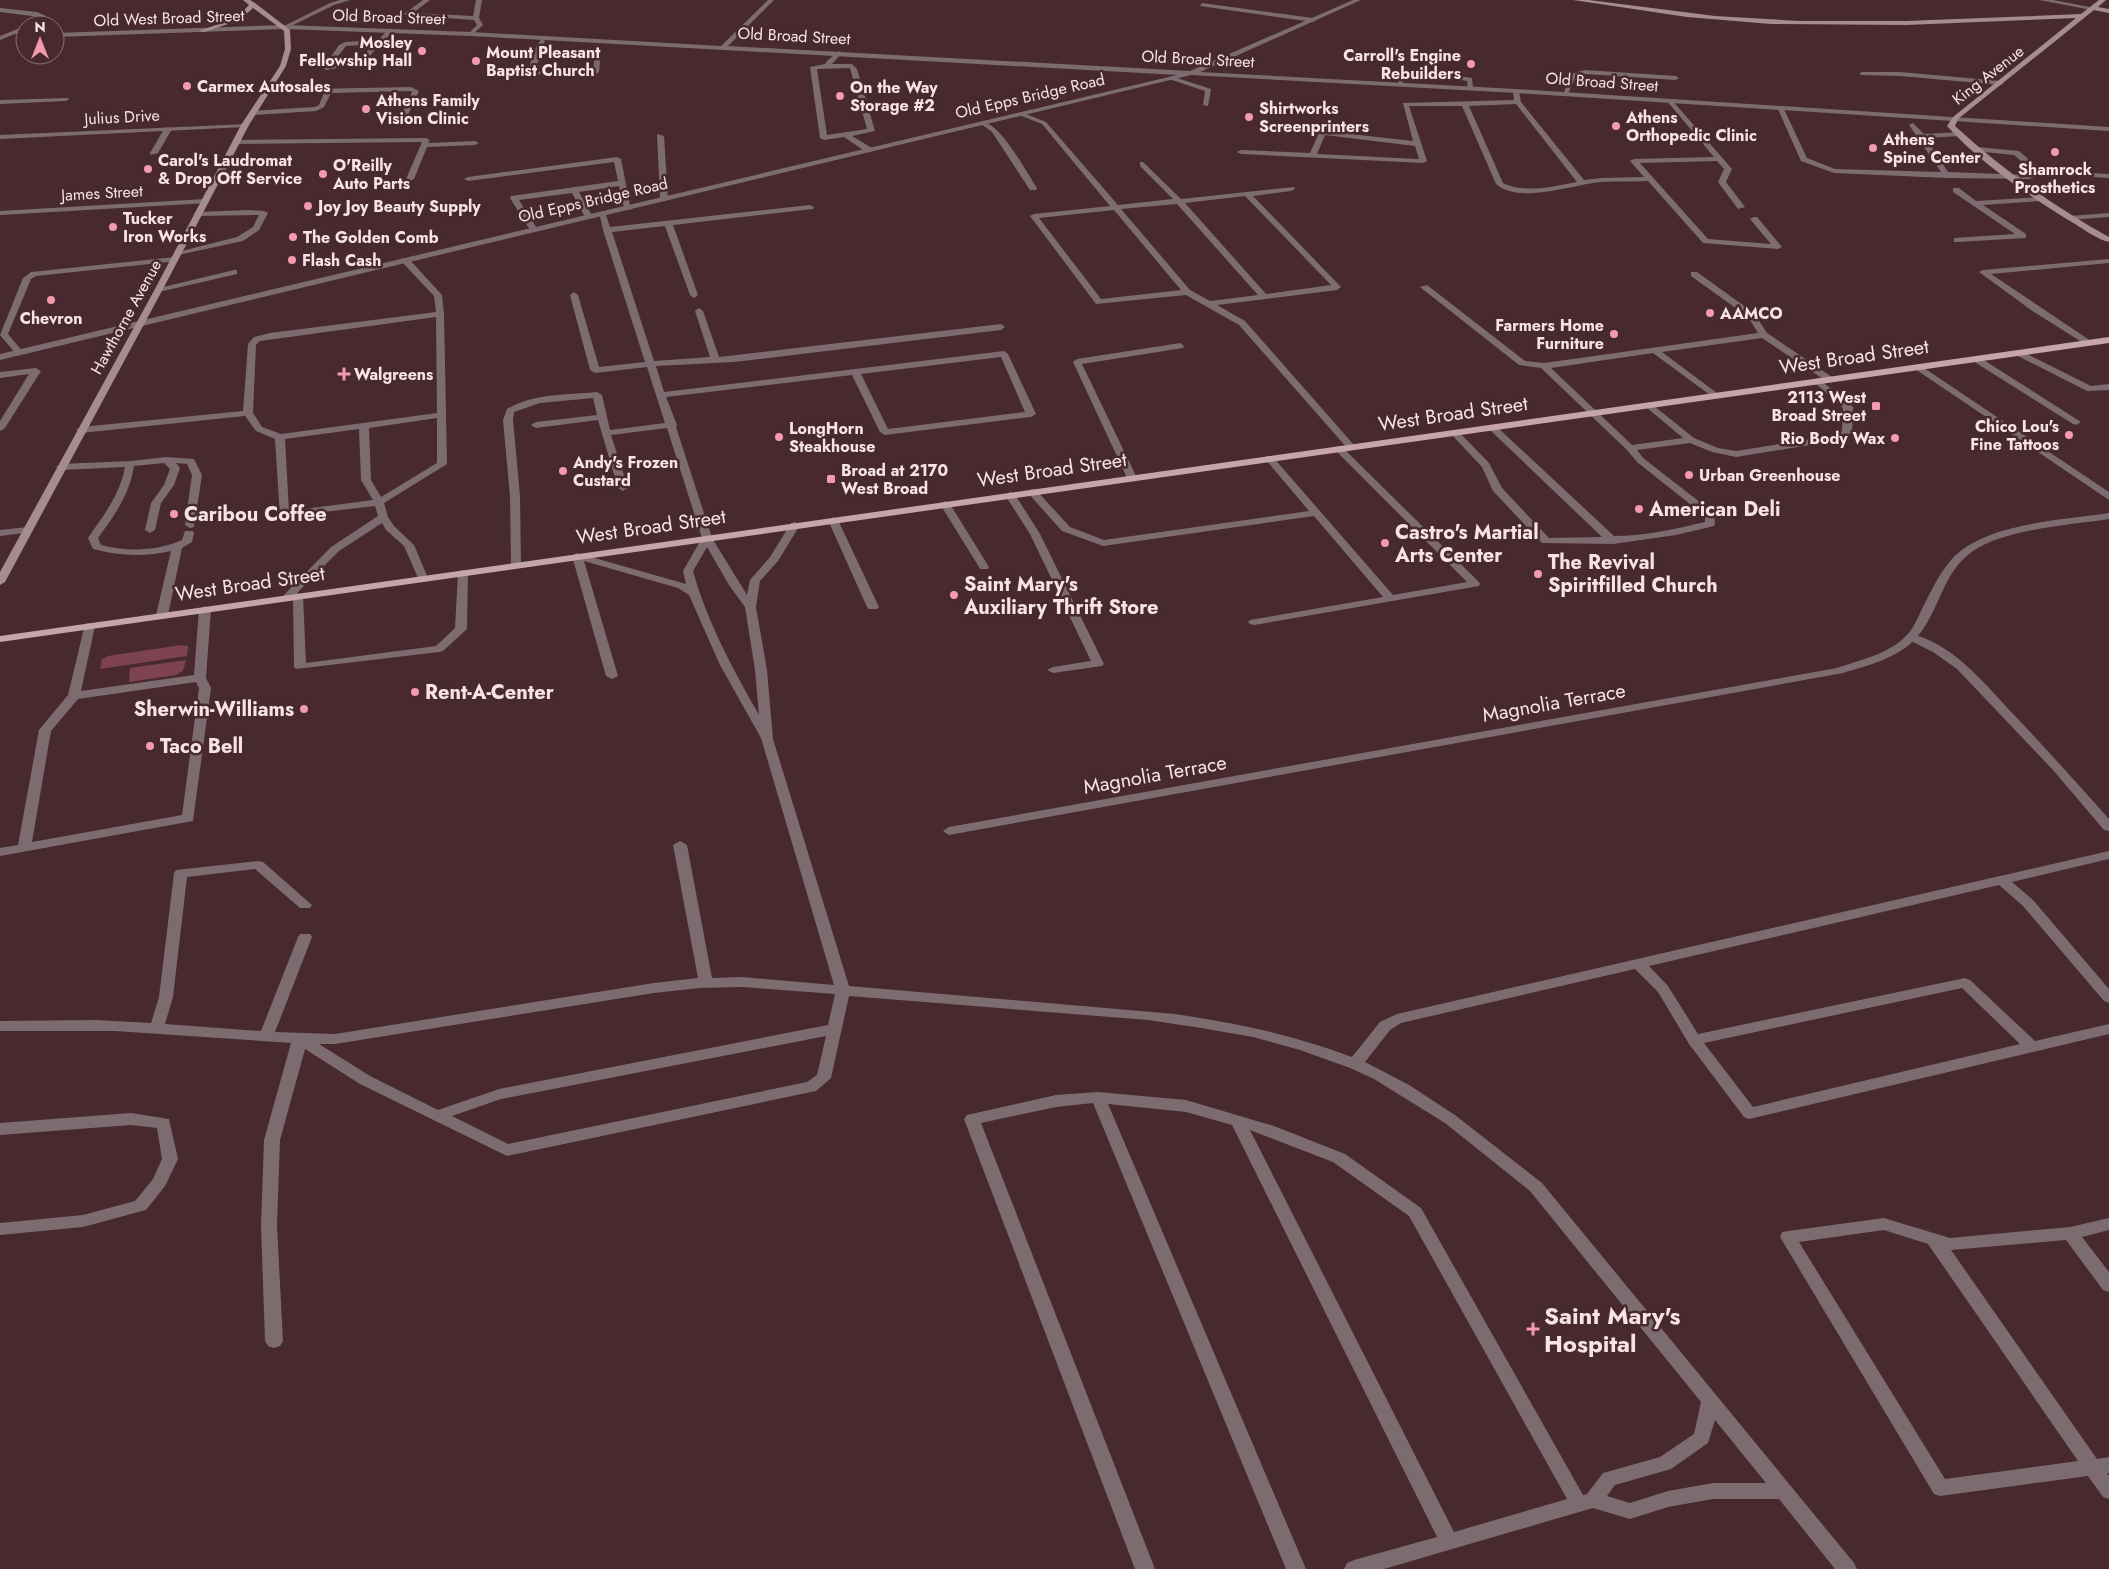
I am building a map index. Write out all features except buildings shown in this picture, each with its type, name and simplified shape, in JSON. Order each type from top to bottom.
[{"type":"main road","points":[[246,0],[285,27]]},
{"type":"main road","points":[[1576,0],[1692,15],[1797,23],[1904,24],[2083,16]]},
{"type":"main road","name":"King Avenue","points":[[2102,0],[2001,83],[1955,118],[1951,126],[2008,175],[2040,199],[2068,218],[2108,239]]},
{"type":"main road","points":[[202,31],[235,20],[253,4]]},
{"type":"main road","points":[[2092,8],[2109,11]]},
{"type":"main road","name":"Hawthorne Avenue","points":[[0,582],[159,289],[245,125],[283,66],[288,40],[285,27]]},
{"type":"main road","name":"West Broad Street","points":[[0,638],[2109,340]]},
{"type":"street","points":[[285,27],[332,4],[347,0]]},
{"type":"street","points":[[428,0],[407,14],[476,18]]},
{"type":"street","points":[[471,34],[480,26],[476,18],[479,0]]},
{"type":"street","points":[[724,46],[771,0]]},
{"type":"street","points":[[1192,73],[1358,0]]},
{"type":"street","points":[[2042,0],[2092,8]]},
{"type":"street","points":[[1202,5],[1313,20]]},
{"type":"street","points":[[0,10],[40,15]]},
{"type":"street","name":"Old Broad Street","points":[[285,27],[391,30],[724,46],[1470,88],[2108,129]]},
{"type":"street","name":"Old West Broad Street","points":[[65,35],[285,27]]},
{"type":"street","points":[[378,42],[345,44],[341,46],[326,68],[360,63],[391,30]]},
{"type":"street","points":[[0,32],[15,33]]},
{"type":"street","points":[[0,38],[15,32]]},
{"type":"street","points":[[537,54],[599,53],[596,72],[530,73],[537,54],[542,41]]},
{"type":"street","points":[[828,66],[828,62],[839,53]]},
{"type":"street","points":[[813,66],[828,66],[852,66],[854,69],[870,131],[824,138],[813,66]]},
{"type":"street","points":[[1399,84],[1403,78],[1413,71],[1470,80],[1470,88]]},
{"type":"street","name":"Old Epps Bridge Road","points":[[0,357],[1192,73]]},
{"type":"street","points":[[1565,94],[1572,75],[1579,73],[1676,78]]},
{"type":"street","points":[[1862,74],[1908,74],[2001,83]]},
{"type":"street","points":[[1170,78],[1209,90],[1206,105]]},
{"type":"street","points":[[265,92],[411,88],[416,91],[404,117]]},
{"type":"street","points":[[252,113],[316,109],[322,106],[329,90]]},
{"type":"street","points":[[1516,91],[1518,102],[1582,183]]},
{"type":"street","points":[[0,102],[66,99]]},
{"type":"street","points":[[1669,100],[1728,169],[1722,182],[1741,207]]},
{"type":"street","points":[[1241,152],[1423,161],[1405,104],[1518,102]]},
{"type":"street","points":[[1465,104],[1500,184],[1504,187],[1523,191],[1602,180],[1650,179]]},
{"type":"street","points":[[1780,107],[1804,159],[1834,171],[1947,176],[2008,175],[2030,177],[2039,172],[2109,176]]},
{"type":"street","points":[[1021,114],[1044,124],[1187,292],[1242,323],[1351,447]]},
{"type":"street","points":[[982,123],[996,131],[1033,188]]},
{"type":"street","name":"Julius Drive","points":[[0,137],[245,125]]},
{"type":"street","points":[[1913,125],[1947,176]]},
{"type":"street","points":[[154,153],[168,129]]},
{"type":"street","points":[[1312,156],[1323,133],[1418,144]]},
{"type":"street","points":[[1922,137],[1928,135],[1960,134]]},
{"type":"street","points":[[846,135],[869,150]]},
{"type":"street","points":[[660,136],[664,199]]},
{"type":"street","points":[[236,142],[426,140],[410,179]]},
{"type":"street","points":[[425,144],[475,143]]},
{"type":"street","points":[[617,149],[617,159],[628,208]]},
{"type":"street","points":[[1977,149],[2016,153],[2039,172]]},
{"type":"street","points":[[468,179],[617,159]]},
{"type":"street","points":[[1719,159],[1634,162],[1706,242],[1778,247],[1754,219]]},
{"type":"street","points":[[1143,164],[1179,201],[1264,297]]},
{"type":"street","points":[[534,230],[514,198],[622,183]]},
{"type":"street","points":[[1187,292],[1099,302],[1034,216],[1291,189]]},
{"type":"street","points":[[574,190],[589,217]]},
{"type":"street","points":[[1956,190],[2023,236],[1957,240]]},
{"type":"street","points":[[1208,304],[1337,287],[1247,194]]},
{"type":"street","points":[[1974,203],[2040,199]]},
{"type":"street","name":"James Street","points":[[0,213],[205,201]]},
{"type":"street","points":[[607,230],[810,207]]},
{"type":"street","points":[[19,352],[4,334],[27,278],[34,274],[176,256],[240,238],[256,228],[264,214],[251,212],[198,214]]},
{"type":"street","points":[[602,214],[672,425],[707,538],[734,585],[750,607]]},
{"type":"street","points":[[2068,218],[2109,214]]},
{"type":"street","points":[[668,223],[694,294]]},
{"type":"street","points":[[280,436],[284,515],[379,502],[442,464],[440,314],[438,294],[405,260]]},
{"type":"street","points":[[2088,343],[1983,272],[2109,261]]},
{"type":"street","points":[[159,289],[234,272]]},
{"type":"street","points":[[1694,274],[1751,315],[1764,335],[1830,379]]},
{"type":"street","points":[[1424,287],[1522,363],[1544,366],[1764,335]]},
{"type":"street","points":[[574,295],[595,370],[650,363],[734,359],[1001,327]]},
{"type":"street","points":[[699,311],[715,359]]},
{"type":"street","points":[[440,314],[257,339],[252,344],[248,413],[259,429],[280,436],[441,415]]},
{"type":"street","points":[[1132,478],[1076,362],[1180,346]]},
{"type":"street","points":[[1655,350],[1714,395]]},
{"type":"street","points":[[2019,353],[2090,390],[2109,387]]},
{"type":"street","points":[[662,395],[1004,354],[1031,414],[885,432],[855,372]]},
{"type":"street","points":[[1976,359],[2076,422]]},
{"type":"street","points":[[1454,432],[1486,466],[1496,480],[1497,489],[1546,541],[1613,541],[1676,532],[1710,524],[1710,515],[1640,460],[1630,448],[1544,366]]},
{"type":"street","points":[[1918,367],[2109,496]]},
{"type":"street","points":[[0,375],[36,370],[0,428]]},
{"type":"street","points":[[1649,405],[1691,440],[1715,450],[1736,454],[1840,437],[1847,432],[1848,407],[1818,381]]},
{"type":"street","points":[[516,565],[515,496],[508,420],[510,411],[516,406],[534,402],[597,395],[622,488]]},
{"type":"street","points":[[81,430],[248,413]]},
{"type":"street","points":[[536,425],[602,417]]},
{"type":"street","points":[[364,425],[366,480],[379,502],[383,516],[390,528],[409,545],[423,578]]},
{"type":"street","points":[[606,433],[672,425]]},
{"type":"street","points":[[1492,427],[1613,541]]},
{"type":"street","points":[[1630,448],[1691,440]]},
{"type":"street","points":[[1254,622],[1475,584],[1339,449]]},
{"type":"street","points":[[1269,458],[1390,598]]},
{"type":"street","points":[[61,467],[130,464],[166,460],[191,461],[197,475],[187,542],[177,547],[129,552],[109,551],[97,547],[93,538],[110,515],[129,473],[130,464]]},
{"type":"street","points":[[148,550],[156,503],[169,485],[175,468],[166,460]]},
{"type":"street","points":[[1032,492],[1066,529],[1103,543],[1316,513]]},
{"type":"street","points":[[1010,495],[1035,534],[1098,664],[1053,670]]},
{"type":"street","points":[[945,504],[984,567]]},
{"type":"street","points":[[383,516],[366,530],[335,550],[292,597],[300,667],[439,649],[461,629],[463,573]]},
{"type":"street","points":[[2109,516],[2009,534],[1970,547],[1956,559],[1946,573],[1911,637],[1938,650],[1961,667],[2057,767],[2109,827]]},
{"type":"street","points":[[833,520],[873,607]]},
{"type":"street","points":[[300,1039],[365,1080],[507,1150],[811,1087],[824,1078],[843,990],[767,739],[761,670],[750,607],[755,580],[774,558],[795,525]]},
{"type":"street","points":[[0,533],[28,530]]},
{"type":"street","points":[[707,538],[688,571],[694,593],[713,640],[734,684],[767,739]]},
{"type":"street","points":[[162,616],[177,547]]},
{"type":"street","points":[[577,556],[682,586],[694,593]]},
{"type":"street","points":[[577,556],[612,676]]},
{"type":"street","points":[[0,852],[188,818],[205,688],[200,678],[205,610]]},
{"type":"street","points":[[24,848],[45,730],[74,696],[89,626]]},
{"type":"street","name":"Magnolia Terrace","points":[[949,831],[1839,671],[1872,660],[1911,637]]},
{"type":"street","points":[[74,696],[200,678]]},
{"type":"street","points":[[680,845],[706,982]]},
{"type":"street","points":[[1355,1064],[1385,1026],[1397,1019],[2109,855]]},
{"type":"street","points":[[157,1028],[166,997],[181,873],[258,865],[306,904]]},
{"type":"street","points":[[2002,880],[2028,903],[2109,998]]},
{"type":"street","points":[[266,1037],[305,937]]},
{"type":"street","points":[[1638,963],[1663,989],[1694,1040],[1749,1113],[2109,1029]]},
{"type":"street","points":[[0,1026],[76,1025],[157,1028],[266,1037],[335,1039],[654,988],[706,982],[742,982],[1139,1014],[1206,1022],[1260,1033],[1305,1045],[1355,1064],[1400,1087],[1440,1112],[1495,1152],[1536,1188],[1846,1569]]},
{"type":"street","points":[[1694,1040],[1965,983],[2032,1047]]},
{"type":"street","points":[[437,1116],[499,1094],[834,1030]]},
{"type":"street","points":[[274,1341],[269,1226],[272,1140],[300,1039]]},
{"type":"street","points":[[1145,1569],[972,1119],[1056,1100],[1098,1097],[1186,1106],[1269,1130],[1339,1158],[1415,1212],[1586,1502]]},
{"type":"street","points":[[1098,1097],[1296,1569]]},
{"type":"street","points":[[0,1129],[131,1119],[164,1123],[170,1159],[159,1182],[140,1206],[83,1221],[0,1229]]},
{"type":"street","points":[[1238,1121],[1449,1542]]},
{"type":"street","points":[[2101,1466],[1940,1488],[1788,1236],[1884,1224],[1950,1244],[2070,1234],[2109,1224]]},
{"type":"street","points":[[2070,1234],[2109,1285]]},
{"type":"street","points":[[1934,1239],[2101,1466],[2109,1491]]},
{"type":"street","points":[[1586,1502],[1609,1479],[1664,1463],[1702,1438],[1710,1400]]},
{"type":"street","points":[[1354,1569],[1586,1502],[1630,1511],[1668,1499],[1713,1491],[1783,1491]]},
{"type":"shaded area","points":[[181,645],[188,646],[187,656],[100,669],[102,659],[108,656]]},
{"type":"shaded area","points":[[186,660],[183,671],[176,675],[129,682],[130,668]]},
{"type":"place","name":"Mosley Fellowship Hall","points":[[422,51]]},
{"type":"place","name":"Mount Pleasant Baptist Church","points":[[476,61]]},
{"type":"place","name":"Carroll's Engine Rebuilders","points":[[1471,64]]},
{"type":"place","name":"Carmex Autosales","points":[[187,86]]},
{"type":"place","name":"On the Way Storage #2","points":[[840,96]]},
{"type":"place","name":"Athens Family Vision Clinic","points":[[366,109]]},
{"type":"place","name":"Shirtworks Screenprinters","points":[[1249,117]]},
{"type":"place","name":"Athens Orthopedic Clinic","points":[[1616,126]]},
{"type":"place","name":"Athens Spine Center","points":[[1873,148]]},
{"type":"place","name":"Shamrock Prosthetics","points":[[2055,152]]},
{"type":"place","name":"Carol's Laudromat & Drop Off Service","points":[[148,169]]},
{"type":"place","name":"O'Reilly Auto Parts","points":[[323,174]]},
{"type":"place","name":"Joy Joy Beauty Supply","points":[[308,206]]},
{"type":"place","name":"Tucker Iron Works","points":[[113,227]]},
{"type":"place","name":"The Golden Comb","points":[[293,237]]},
{"type":"place","name":"Flash Cash","points":[[292,260]]},
{"type":"place","name":"Chevron","points":[[51,300]]},
{"type":"place","name":"AAMCO","points":[[1710,313]]},
{"type":"place","name":"Farmers Home Furniture","points":[[1614,334]]},
{"type":"place","name":"Walgreens","points":[[344,374]]},
{"type":"place","name":"2113 West Broad Street","points":[[1876,406]]},
{"type":"place","name":"Chico Lou's Fine Tattoos","points":[[2069,435]]},
{"type":"place","name":"LongHorn Steakhouse","points":[[779,437]]},
{"type":"place","name":"Rio Body Wax","points":[[1895,438]]},
{"type":"place","name":"Andy's Frozen Custard","points":[[563,471]]},
{"type":"place","name":"Urban Greenhouse","points":[[1689,475]]},
{"type":"place","name":"Broad at 2170 West Broad","points":[[831,479]]},
{"type":"place","name":"American Deli","points":[[1639,509]]},
{"type":"place","name":"Caribou Coffee","points":[[174,514]]},
{"type":"place","name":"Castro's Martial Arts Center","points":[[1385,543]]},
{"type":"place","name":"The Revival Spiritfilled Church","points":[[1538,574]]},
{"type":"place","name":"Saint Mary's Auxiliary Thrift Store","points":[[954,595]]},
{"type":"place","name":"Rent-A-Center","points":[[415,692]]},
{"type":"place","name":"Sherwin-Williams","points":[[304,709]]},
{"type":"place","name":"Taco Bell","points":[[150,746]]},
{"type":"place","name":"Saint Mary's Hospital","points":[[1533,1329]]}]
